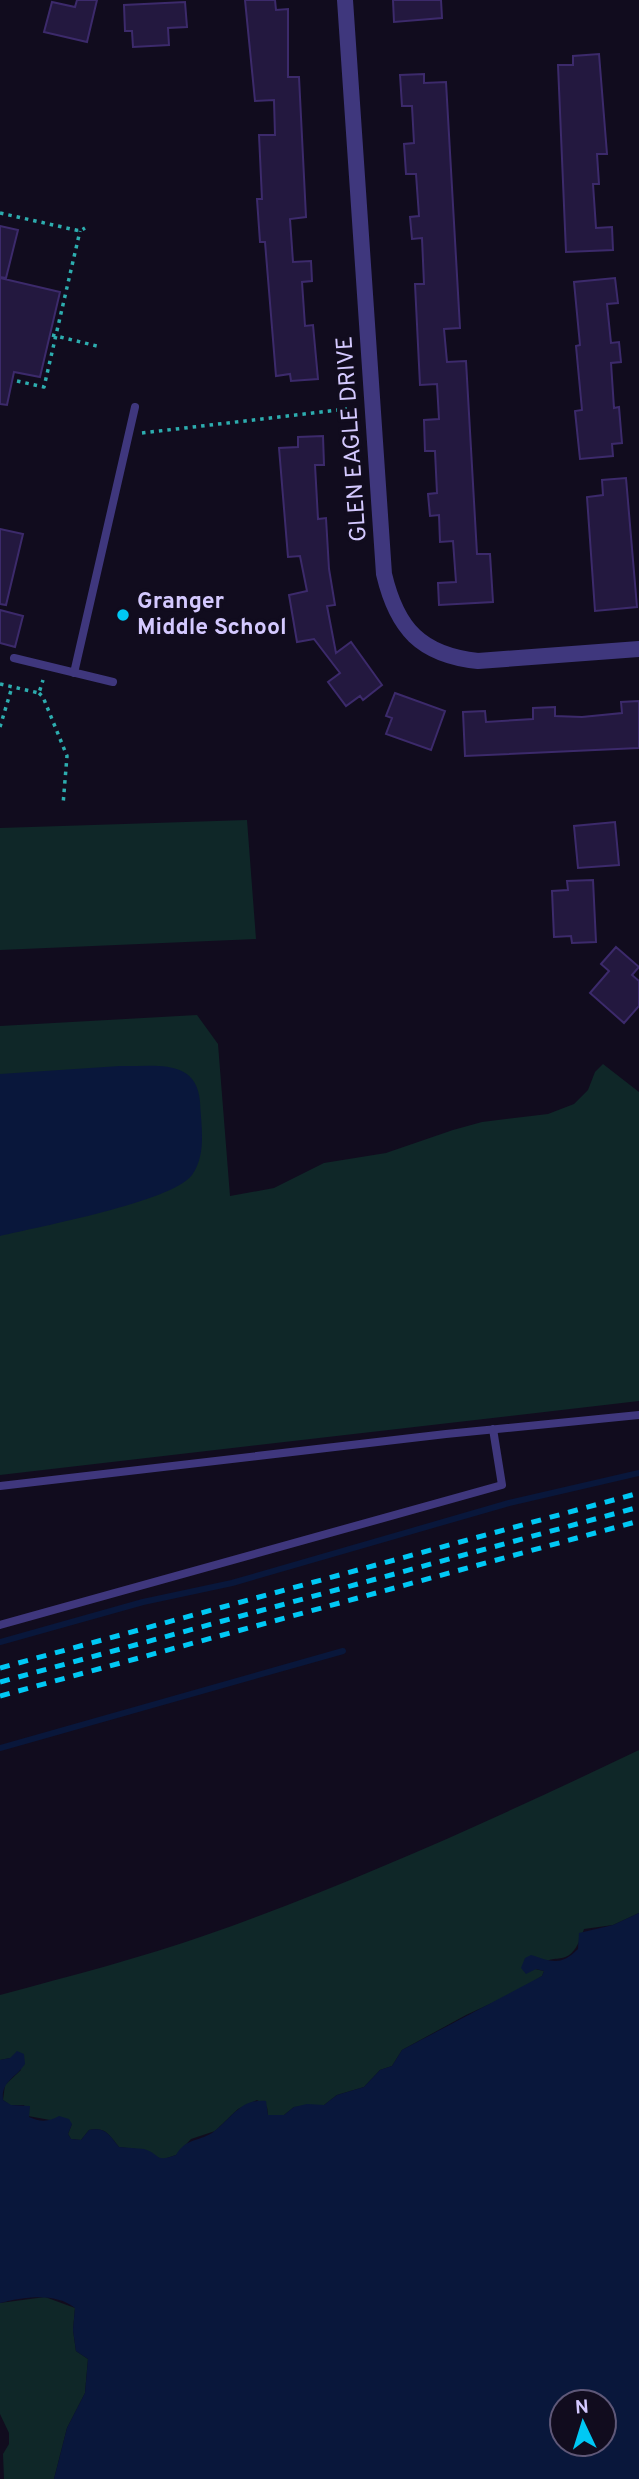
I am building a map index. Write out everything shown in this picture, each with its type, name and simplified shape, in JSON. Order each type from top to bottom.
[{"type":"street","name":"GLEN EAGLE DRIVE","points":[[345,0],[384,575],[396,615],[422,642],[454,658],[478,661],[639,649]]},
{"type":"lane","points":[[74,673],[135,407]]},
{"type":"lane","points":[[14,658],[113,682]]},
{"type":"lane","points":[[0,1486],[493,1429],[639,1415]]},
{"type":"lane","points":[[0,1625],[502,1485],[493,1429]]},
{"type":"path","points":[[0,213],[80,231],[85,228]]},
{"type":"path","points":[[18,381],[44,387],[80,231]]},
{"type":"path","points":[[54,336],[101,347]]},
{"type":"path","points":[[140,433],[347,409]]},
{"type":"path","points":[[39,693],[43,679]]},
{"type":"path","points":[[0,684],[39,693],[43,697],[67,756],[63,806]]},
{"type":"path","points":[[0,727],[12,687]]},
{"type":"green space","points":[[247,820],[256,939],[0,950],[0,828]]},
{"type":"green space","points":[[197,1015],[218,1044],[230,1196],[274,1188],[324,1163],[386,1153],[482,1122],[548,1114],[574,1104],[588,1090],[595,1072],[603,1064],[639,1092],[639,1401],[0,1475],[0,1026]]},
{"type":"green space","points":[[639,1750],[639,1913],[613,1925],[584,1929],[573,1952],[562,1958],[549,1960],[535,1969],[544,1971],[542,1976],[402,2050],[392,2066],[380,2070],[364,2087],[337,2095],[324,2105],[294,2107],[284,2115],[268,2115],[267,2107],[257,2100],[238,2109],[215,2131],[191,2139],[176,2155],[164,2159],[156,2159],[144,2150],[119,2147],[107,2133],[99,2130],[89,2130],[81,2140],[71,2139],[68,2134],[72,2124],[28,2116],[24,2105],[10,2105],[3,2100],[5,2085],[21,2070],[10,2058],[0,2060],[0,1995],[158,1951],[319,1893],[427,1848]]},
{"type":"green space","points":[[45,2297],[75,2308],[73,2330],[76,2351],[88,2359],[85,2393],[67,2428],[54,2479],[4,2479],[3,2454],[9,2444],[9,2433],[0,2414],[0,2303]]},
{"type":"water","points":[[120,1066],[171,1067],[191,1078],[197,1088],[200,1102],[202,1139],[200,1158],[192,1175],[180,1185],[132,1204],[0,1236],[0,1074]]},
{"type":"water","points":[[639,1913],[639,2479],[54,2479],[67,2428],[85,2393],[88,2359],[76,2351],[73,2330],[75,2308],[49,2298],[0,2303],[0,2060],[10,2058],[17,2051],[24,2054],[25,2064],[4,2088],[3,2100],[11,2105],[30,2106],[29,2117],[41,2120],[59,2116],[69,2119],[72,2124],[68,2134],[71,2139],[81,2140],[89,2130],[99,2130],[107,2133],[119,2147],[144,2149],[161,2158],[169,2157],[176,2155],[188,2143],[212,2133],[249,2103],[266,2101],[268,2115],[284,2115],[294,2107],[307,2104],[324,2105],[337,2095],[364,2087],[380,2070],[392,2066],[402,2050],[542,1976],[544,1971],[536,1969],[526,1974],[521,1968],[525,1958],[531,1955],[555,1961],[572,1955],[578,1949],[579,1933],[613,1925]]},
{"type":"building","points":[[77,0],[97,0],[87,42],[44,32],[52,2],[75,7]]},
{"type":"building","points":[[245,0],[275,0],[276,10],[288,9],[288,77],[299,77],[306,217],[290,219],[293,262],[311,261],[312,281],[302,282],[305,326],[313,325],[318,379],[291,381],[290,374],[276,376],[265,242],[260,242],[257,199],[262,199],[259,135],[275,135],[274,100],[255,101]]},
{"type":"building","points":[[393,0],[441,0],[442,18],[394,22]]},
{"type":"building","points":[[185,2],[187,27],[168,28],[169,45],[133,47],[132,31],[125,31],[124,5]]},
{"type":"building","points":[[599,54],[607,154],[597,154],[599,184],[593,184],[596,228],[612,227],[613,250],[566,252],[558,65],[573,65],[573,56]]},
{"type":"building","points":[[424,74],[424,83],[446,82],[460,328],[444,329],[447,362],[466,361],[477,554],[490,554],[493,602],[439,605],[438,583],[456,582],[453,541],[440,542],[439,515],[430,516],[428,494],[437,493],[435,451],[425,451],[424,420],[439,419],[437,384],[420,385],[415,284],[424,284],[422,238],[412,239],[410,217],[419,216],[416,174],[406,174],[404,144],[414,143],[412,106],[402,106],[400,75]]},
{"type":"building","points":[[0,226],[18,230],[6,278],[0,277]]},
{"type":"building","points":[[0,278],[60,292],[40,377],[14,372],[7,405],[0,404]]},
{"type":"building","points":[[615,278],[618,303],[607,304],[611,343],[619,342],[621,362],[611,363],[614,408],[619,407],[622,443],[612,444],[613,456],[580,459],[575,411],[582,410],[576,346],[580,345],[574,282]]},
{"type":"building","points":[[323,436],[324,465],[315,465],[318,519],[326,518],[329,569],[335,605],[327,606],[336,653],[351,642],[382,685],[363,700],[360,696],[346,706],[328,682],[340,673],[314,639],[297,642],[289,595],[307,591],[300,556],[288,557],[279,448],[298,447],[298,437]]},
{"type":"building","points":[[626,478],[637,607],[595,611],[587,497],[603,495],[602,480]]},
{"type":"building","points":[[0,529],[23,534],[6,605],[0,604]]},
{"type":"building","points":[[0,610],[23,616],[15,647],[0,643]]},
{"type":"building","points":[[395,693],[445,711],[431,750],[386,734],[392,718],[386,716]]},
{"type":"building","points":[[639,701],[639,748],[465,756],[463,712],[485,711],[486,722],[533,719],[533,708],[555,707],[555,716],[582,717],[622,713],[621,702]]},
{"type":"building","points":[[615,822],[619,865],[578,868],[574,826]]},
{"type":"building","points":[[593,880],[596,942],[572,943],[571,936],[554,937],[552,891],[568,890],[567,881]]},
{"type":"building","points":[[616,947],[639,967],[632,975],[639,981],[639,1006],[624,1023],[590,993],[609,971],[601,964]]},
{"type":"waterway","points":[[0,1642],[143,1602],[232,1583],[509,1503],[639,1473]]},
{"type":"waterway","points":[[0,1748],[343,1651]]},
{"type":"railway","points":[[0,1668],[639,1493]]},
{"type":"railway","points":[[0,1682],[639,1507]]},
{"type":"railway","points":[[0,1696],[639,1521]]},
{"type":"place","name":"Granger Middle School","points":[[123,615]]}]
